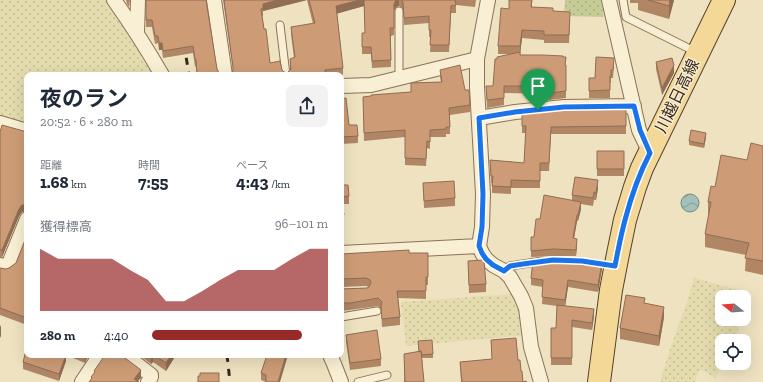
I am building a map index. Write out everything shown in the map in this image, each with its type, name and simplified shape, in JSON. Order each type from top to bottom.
[{"type":"main road","name":"川越日高線","points":[[599,382],[611,290],[612,265],[624,220],[642,168],[724,0]]},
{"type":"street","points":[[114,0],[137,32],[160,72]]},
{"type":"street","points":[[137,32],[138,0]]},
{"type":"street","points":[[214,0],[225,72]]},
{"type":"street","points":[[488,0],[477,59],[477,87],[483,194],[482,227],[479,246],[486,259],[510,277],[521,296],[526,308],[531,347],[540,382]]},
{"type":"street","points":[[609,0],[640,130],[650,153]]},
{"type":"street","points":[[344,86],[371,85],[477,59]]},
{"type":"street","points":[[479,118],[515,112],[564,107],[634,106]]},
{"type":"street","points":[[0,124],[24,130]]},
{"type":"street","points":[[0,265],[5,268],[8,266],[24,226]]},
{"type":"street","points":[[344,252],[479,246]]},
{"type":"street","points":[[82,382],[98,358]]},
{"type":"street","points":[[129,358],[151,375],[148,382]]},
{"type":"street","points":[[331,358],[341,382]]},
{"type":"lane","points":[[623,0],[626,17],[698,53]]},
{"type":"lane","points":[[399,11],[400,78]]},
{"type":"lane","points":[[280,25],[286,72]]},
{"type":"lane","points":[[504,271],[510,266],[553,260]]},
{"type":"lane","points":[[344,316],[377,311]]},
{"type":"lane","points":[[358,382],[387,375]]},
{"type":"shaded area","points":[[0,0],[105,0],[120,20],[153,71],[24,72],[24,126],[0,118]]},
{"type":"shaded area","points":[[694,278],[739,290],[715,290],[715,326],[739,326],[737,334],[715,334],[715,370],[720,370],[715,378],[705,371],[699,370],[695,382],[660,382],[669,352]]},
{"type":"shaded area","points":[[515,294],[527,335],[406,346],[401,302]]},
{"type":"green space","points":[[565,0],[601,0],[604,17],[564,16]]},
{"type":"water","points":[[686,194],[694,194],[699,199],[697,210],[694,212],[686,212],[681,207],[681,199]]},
{"type":"building","points":[[146,0],[206,0],[218,72],[197,72],[193,46],[163,51],[162,43],[159,43],[158,36],[155,36],[152,20],[146,20]]},
{"type":"building","points":[[224,0],[278,0],[263,4],[263,8],[261,9],[264,29],[266,29],[270,63],[280,61],[284,72],[232,72],[233,67]]},
{"type":"building","points":[[309,0],[360,0],[336,6],[343,68],[325,70],[325,72],[288,72],[291,69],[290,59],[295,57],[291,27],[315,23]]},
{"type":"building","points":[[364,0],[396,0],[394,4],[394,28],[390,28],[391,60],[372,61],[371,47],[362,47],[362,33],[365,33]]},
{"type":"building","points":[[401,0],[455,0],[456,5],[451,6],[449,45],[430,45],[431,30],[429,30],[429,16],[404,18],[403,2]]},
{"type":"building","points":[[509,0],[532,0],[531,7],[553,8],[553,11],[570,12],[569,35],[544,35],[544,31],[522,30],[520,46],[498,46],[501,8],[509,9]]},
{"type":"building","points":[[648,0],[670,0],[669,6]]},
{"type":"building","points":[[520,52],[520,55],[566,57],[566,91],[549,93],[550,86],[504,86],[504,98],[487,100],[486,86],[493,86],[495,59],[497,59],[497,57]]},
{"type":"building","points":[[596,57],[614,58],[613,70],[611,70],[610,76],[610,90],[589,91],[589,78],[595,78]]},
{"type":"building","points":[[672,58],[674,65],[662,88],[656,62]]},
{"type":"building","points":[[460,65],[465,90],[469,90],[470,105],[449,108],[450,127],[446,127],[446,129],[430,130],[430,142],[427,141],[426,159],[405,158],[405,130],[364,133],[363,97],[411,92],[411,83],[442,82],[440,70]]},
{"type":"building","points":[[344,98],[346,98],[349,125],[357,125],[358,136],[344,137]]},
{"type":"building","points":[[610,107],[610,109],[626,109],[626,126],[551,127],[549,163],[540,163],[540,181],[511,180],[511,187],[492,186],[493,176],[491,176],[490,160],[524,163],[526,126],[522,126],[522,112],[564,108]]},
{"type":"building","points":[[2,125],[24,131],[24,205],[19,209],[2,250],[0,250],[0,132]]},
{"type":"building","points":[[691,130],[706,133],[704,144],[689,141]]},
{"type":"building","points":[[751,143],[763,146],[763,261],[745,258],[749,243],[705,234],[711,202],[708,202],[711,186],[715,187],[721,155],[747,160]]},
{"type":"building","points":[[597,151],[624,151],[624,169],[597,169]]},
{"type":"building","points":[[575,177],[598,180],[596,193],[594,192],[593,198],[572,195]]},
{"type":"building","points":[[454,181],[455,198],[424,201],[423,183]]},
{"type":"building","points":[[344,185],[348,185],[349,196],[344,197]]},
{"type":"building","points":[[544,195],[581,202],[573,238],[577,239],[576,250],[553,249],[531,251],[531,237],[534,237],[536,219],[540,219]]},
{"type":"building","points":[[24,243],[24,317],[0,308],[0,268],[6,269],[16,263]]},
{"type":"building","points":[[409,250],[409,253],[428,253],[428,277],[426,277],[426,291],[397,291],[400,317],[382,319],[382,302],[378,298],[344,303],[344,289],[367,288],[371,283],[370,280],[366,278],[344,279],[344,254]]},
{"type":"building","points":[[563,259],[602,262],[598,285],[568,280],[565,300],[542,297],[543,280],[531,278],[533,260]]},
{"type":"building","points":[[483,260],[486,284],[469,285],[468,261]]},
{"type":"building","points":[[626,295],[645,298],[644,303],[664,307],[659,336],[620,328]]},
{"type":"building","points":[[557,305],[594,309],[592,323],[572,320],[572,358],[551,358],[551,328],[556,328]]},
{"type":"building","points":[[377,330],[381,359],[350,363],[346,335]]},
{"type":"building","points":[[516,338],[518,360],[520,360],[523,382],[462,382],[460,362],[492,359],[491,340]]},
{"type":"building","points":[[432,340],[433,354],[422,355],[421,351],[419,352],[418,341]]},
{"type":"building","points":[[421,351],[424,382],[405,382],[404,354]]},
{"type":"building","points":[[24,358],[65,358],[59,374],[23,362]]},
{"type":"building","points":[[103,358],[125,358],[141,370],[134,379],[139,382],[89,382],[95,372],[94,371]]},
{"type":"building","points":[[158,358],[169,358],[166,363]]},
{"type":"building","points":[[266,358],[285,358],[278,382],[266,382],[266,375],[261,373]]},
{"type":"building","points":[[200,373],[219,373],[219,382],[198,382],[198,376],[200,376]]},
{"type":"railway","points":[[184,44],[189,72]]},
{"type":"railway","points":[[227,358],[230,382]]},
{"type":"route","points":[[634,106],[640,130],[650,153],[642,168],[624,220],[615,266],[582,261],[553,260],[510,266],[504,271],[493,265],[482,253],[479,246],[482,227],[483,194],[479,118],[538,110],[564,107],[634,106]]}]
